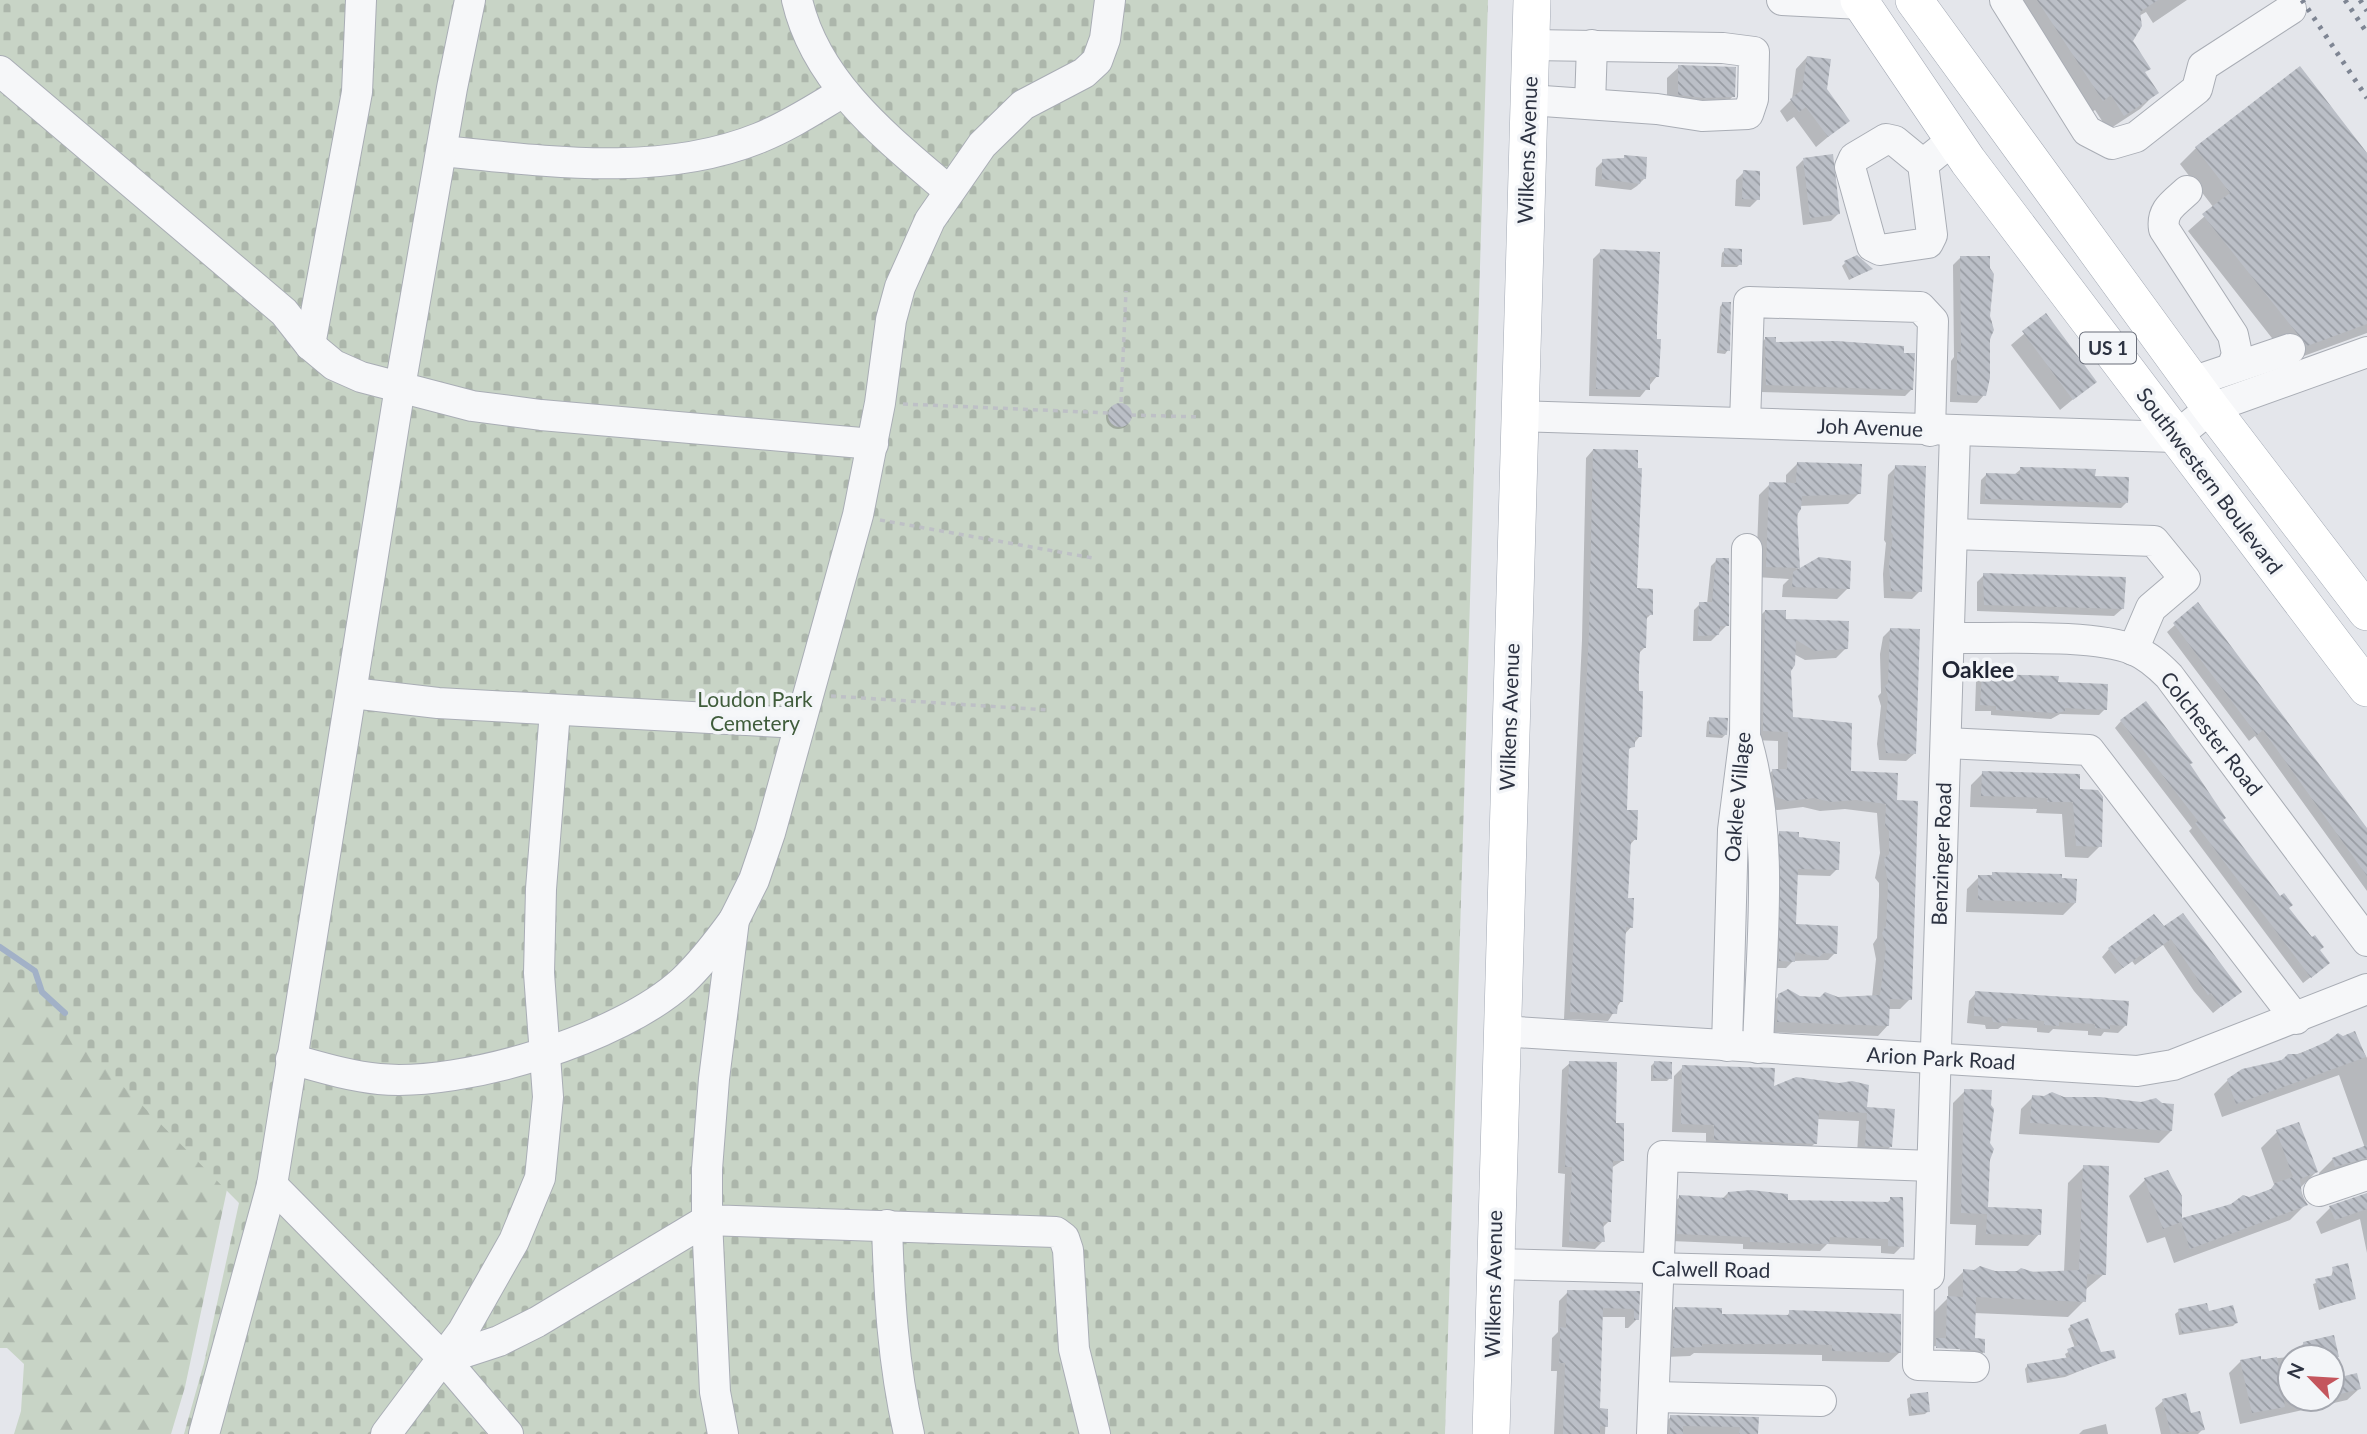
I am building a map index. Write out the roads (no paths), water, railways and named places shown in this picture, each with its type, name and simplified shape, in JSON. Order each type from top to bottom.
[{"type":"main road","name":"Wilkens Avenue","points":[[1491,1434],[1500,1031],[1532,0]]},
{"type":"main road","name":"US 1","points":[[1914,0],[2202,395],[2367,612]]},
{"type":"main road","name":"Southwestern Boulevard","points":[[1860,2],[1953,140],[2367,688]]},
{"type":"street","points":[[310,345],[357,92],[361,0]]},
{"type":"street","points":[[204,1434],[272,1185],[400,387],[470,0]]},
{"type":"street","points":[[797,0],[802,21],[843,92],[872,124],[948,190]]},
{"type":"street","points":[[291,1059],[344,1074],[381,1079],[422,1079],[459,1074],[544,1053],[614,1025],[681,983],[707,956],[734,920],[754,880],[770,833],[858,515],[880,403],[891,320],[900,286],[930,220],[948,190],[982,145],[1023,105],[1084,73],[1097,61],[1105,39],[1110,0]]},
{"type":"street","points":[[1782,0],[1860,2]]},
{"type":"street","points":[[2005,0],[2087,131],[2112,144],[2136,137],[2197,89],[2203,66],[2291,9]]},
{"type":"street","points":[[1529,100],[1657,109],[1702,116],[1748,114],[1753,99],[1754,52],[1723,48],[1531,45]]},
{"type":"street","points":[[1590,104],[1592,46]]},
{"type":"street","points":[[0,71],[284,312],[310,345],[334,365],[361,377],[472,406],[541,415],[873,444]]},
{"type":"street","points":[[442,151],[573,162],[678,159],[758,138],[843,92]]},
{"type":"street","points":[[1923,164],[1953,140]]},
{"type":"street","points":[[2187,191],[2168,208],[2162,219],[2164,229],[2233,335],[2237,354],[2232,368]]},
{"type":"street","name":"Benzinger Road","points":[[1745,423],[1749,302],[1920,307],[1933,321],[1952,534],[1933,1166],[1918,1365],[1974,1367]]},
{"type":"street","points":[[2175,437],[2202,395],[2232,368],[2290,349]]},
{"type":"street","points":[[2202,395],[2367,352]]},
{"type":"street","name":"Joh Avenue","points":[[1519,416],[2175,437]]},
{"type":"street","points":[[1952,534],[2154,541],[2185,579],[2151,608],[2133,650]]},
{"type":"street","name":"Oaklee Village","points":[[1727,1046],[1733,830],[1745,735],[1747,549]]},
{"type":"street","name":"Colchester Road","points":[[1949,638],[2098,642],[2133,650],[2152,660],[2169,676],[2367,941]]},
{"type":"street","points":[[352,693],[438,704],[800,723]]},
{"type":"street","points":[[386,1434],[444,1359],[514,1241],[540,1178],[548,1097],[539,973],[541,889],[555,711]]},
{"type":"street","points":[[1745,735],[1759,785],[1764,829],[1758,1048]]},
{"type":"street","points":[[1946,743],[2089,750],[2296,1019]]},
{"type":"street","points":[[723,1434],[715,1392],[707,1169],[714,1079],[734,920]]},
{"type":"street","name":"Arion Park Road","points":[[1500,1031],[2153,1069],[2173,1065],[2367,989]]},
{"type":"street","points":[[1652,1434],[1663,1156],[1933,1166]]},
{"type":"street","points":[[2319,1191],[2367,1175]]},
{"type":"street","points":[[272,1185],[444,1359],[508,1434]]},
{"type":"street","points":[[444,1359],[499,1341],[537,1322],[707,1220],[887,1224],[1056,1232],[1064,1238],[1074,1349],[1095,1434]]},
{"type":"street","points":[[887,1224],[890,1306],[897,1383],[909,1434]]},
{"type":"street","name":"Calwell Road","points":[[1494,1264],[1924,1275]]},
{"type":"street","points":[[1654,1397],[1821,1401]]},
{"type":"waterway","points":[[0,947],[35,971],[42,992],[65,1013]]},
{"type":"railway","points":[[2302,0],[2367,98]]},
{"type":"railway","points":[[2345,0],[2367,33]]},
{"type":"railway","points":[[2360,0],[2367,11]]},
{"type":"district","name":"Oaklee","points":[[1978,670]]},
{"type":"park label","name":"Loudon Park Cemetery","points":[[755,712]]}]
